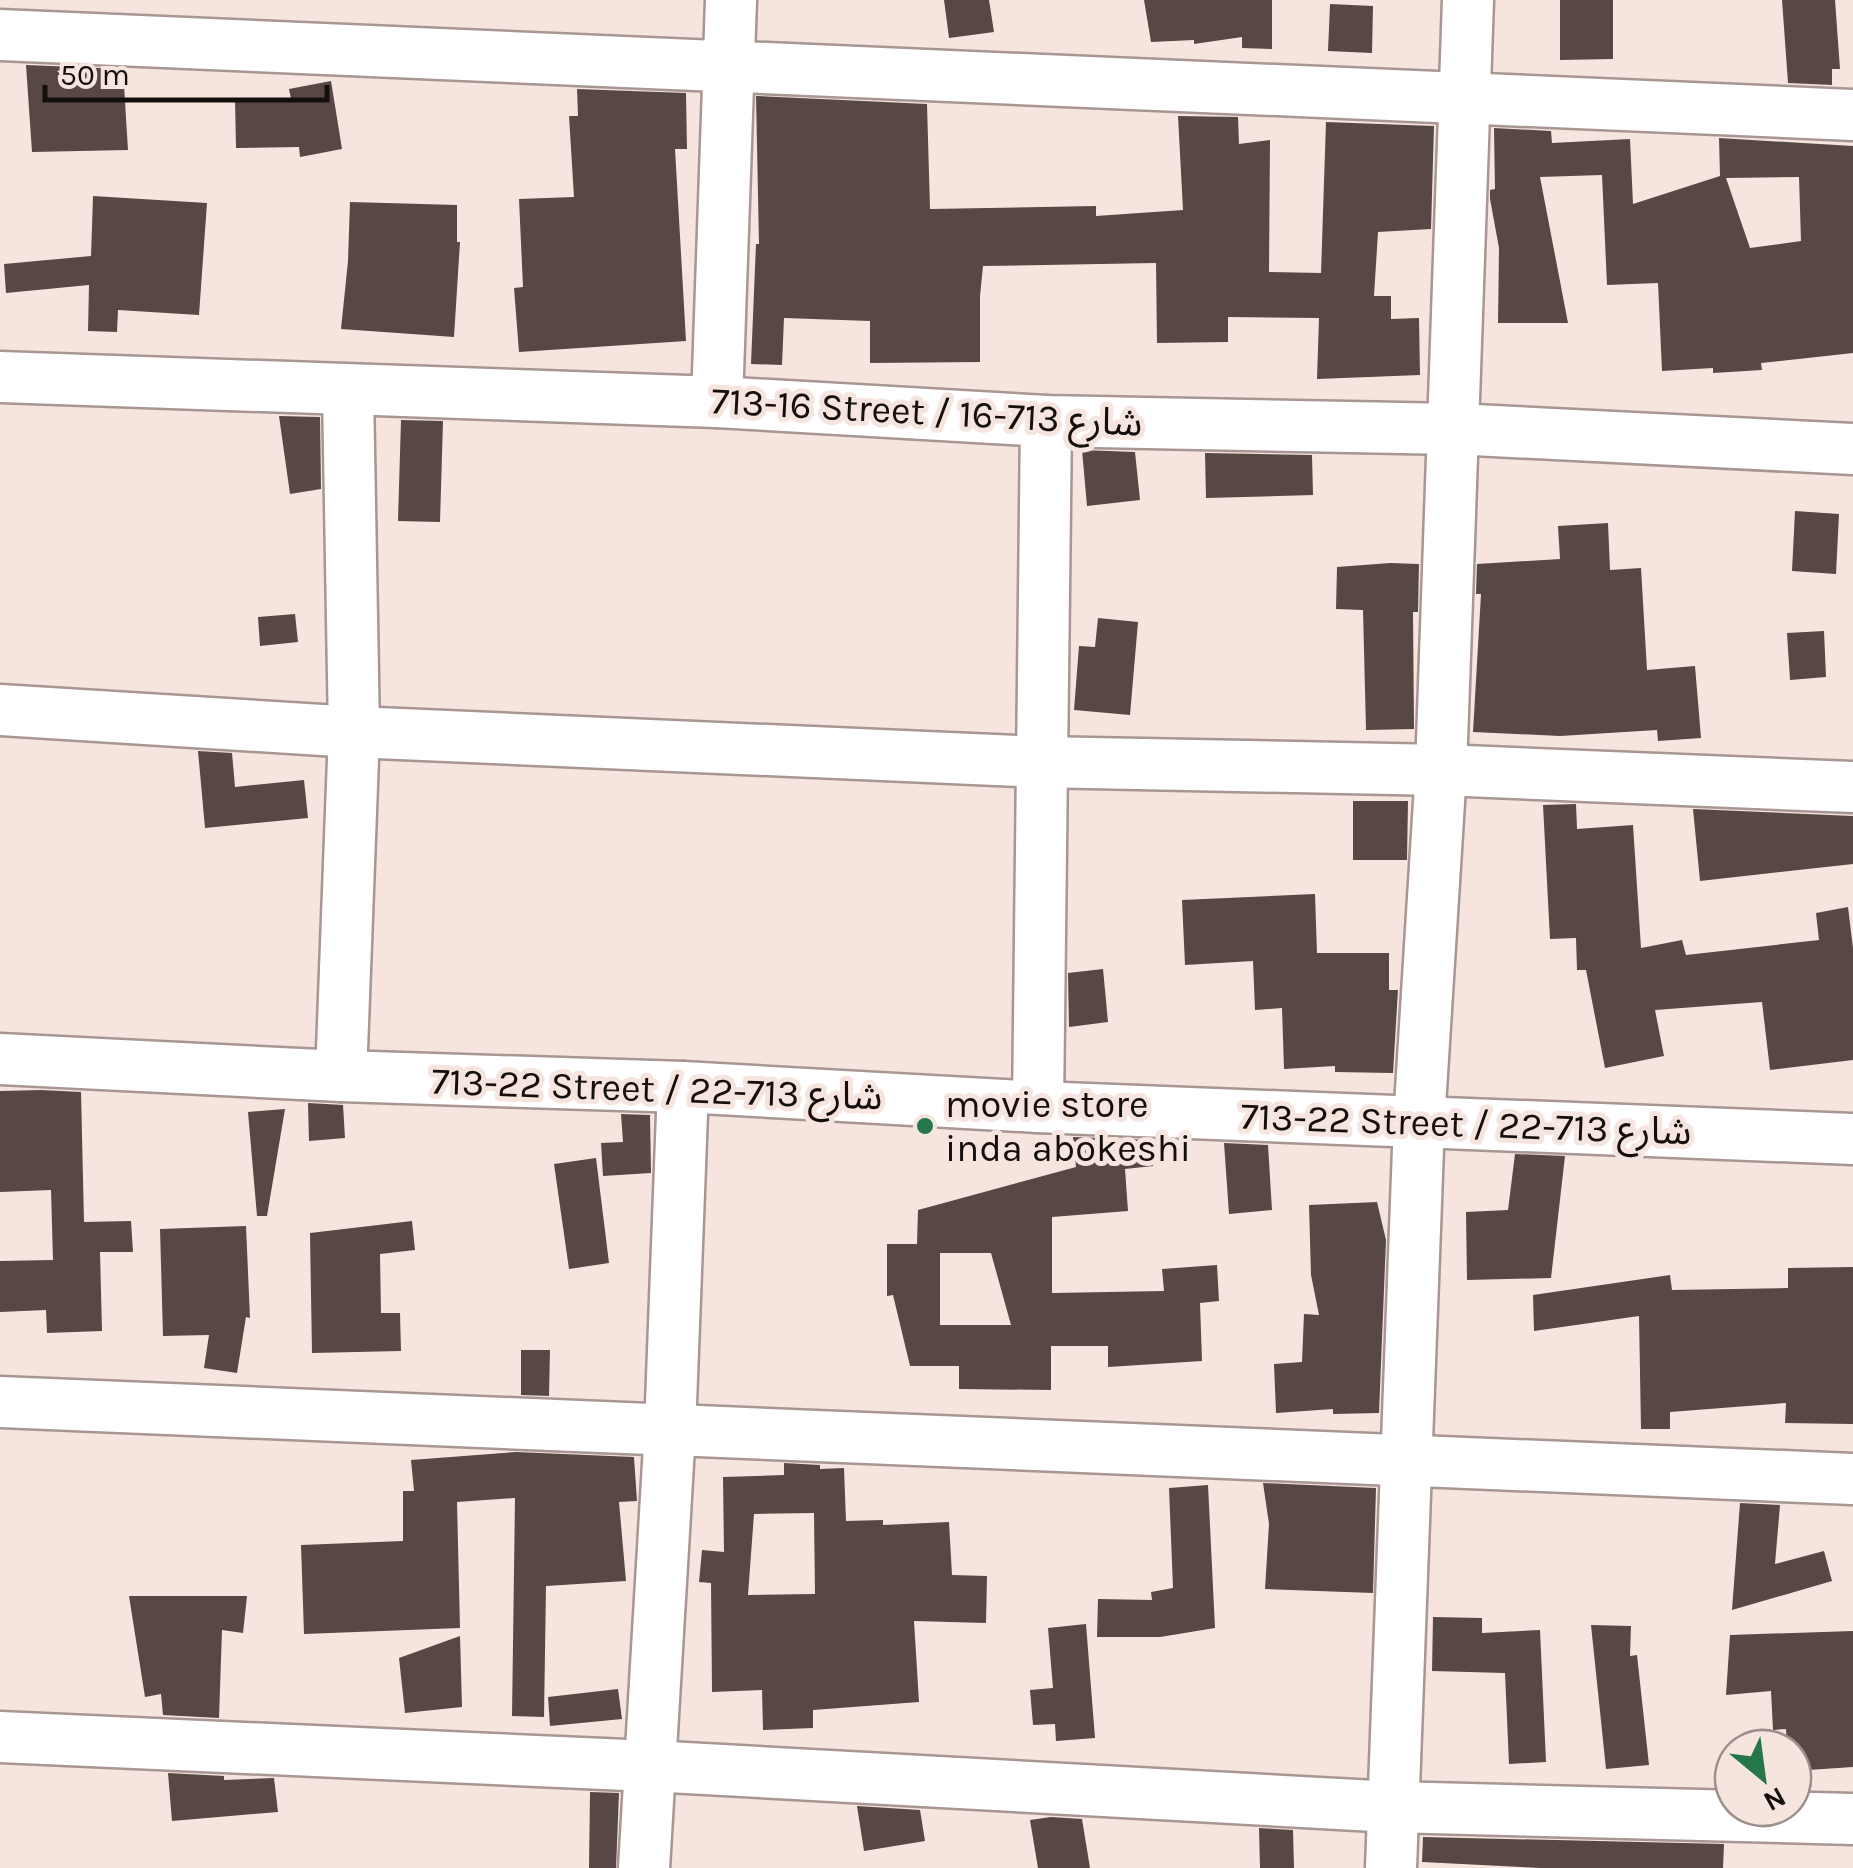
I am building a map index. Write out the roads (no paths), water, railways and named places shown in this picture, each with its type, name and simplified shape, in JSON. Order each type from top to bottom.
[{"type":"street","points":[[717,402],[730,0]]},
{"type":"street","points":[[1391,1868],[1419,1122],[1441,770],[1468,0]]},
{"type":"street","points":[[0,34],[1853,115]]},
{"type":"street","name":"713-16 Street / شارع 713-16","points":[[0,376],[717,402],[1046,421],[1454,429],[1853,449]]},
{"type":"street","points":[[342,1076],[354,732],[348,391]]},
{"type":"street","points":[[1038,1107],[1046,421]]},
{"type":"street","points":[[0,710],[354,732],[1040,762],[1441,770],[1853,787]]},
{"type":"street","name":"713-22 Street / شارع 713-22","points":[[0,1059],[342,1076],[683,1086],[1038,1107],[1853,1139]]},
{"type":"street","points":[[644,1868],[670,1430],[683,1086]]},
{"type":"street","points":[[0,1402],[1853,1480]]},
{"type":"street","points":[[0,1737],[650,1766],[1393,1807],[1853,1818]]},
{"type":"place","name":"movie store inda abokeshi","points":[[925,1126]]}]
